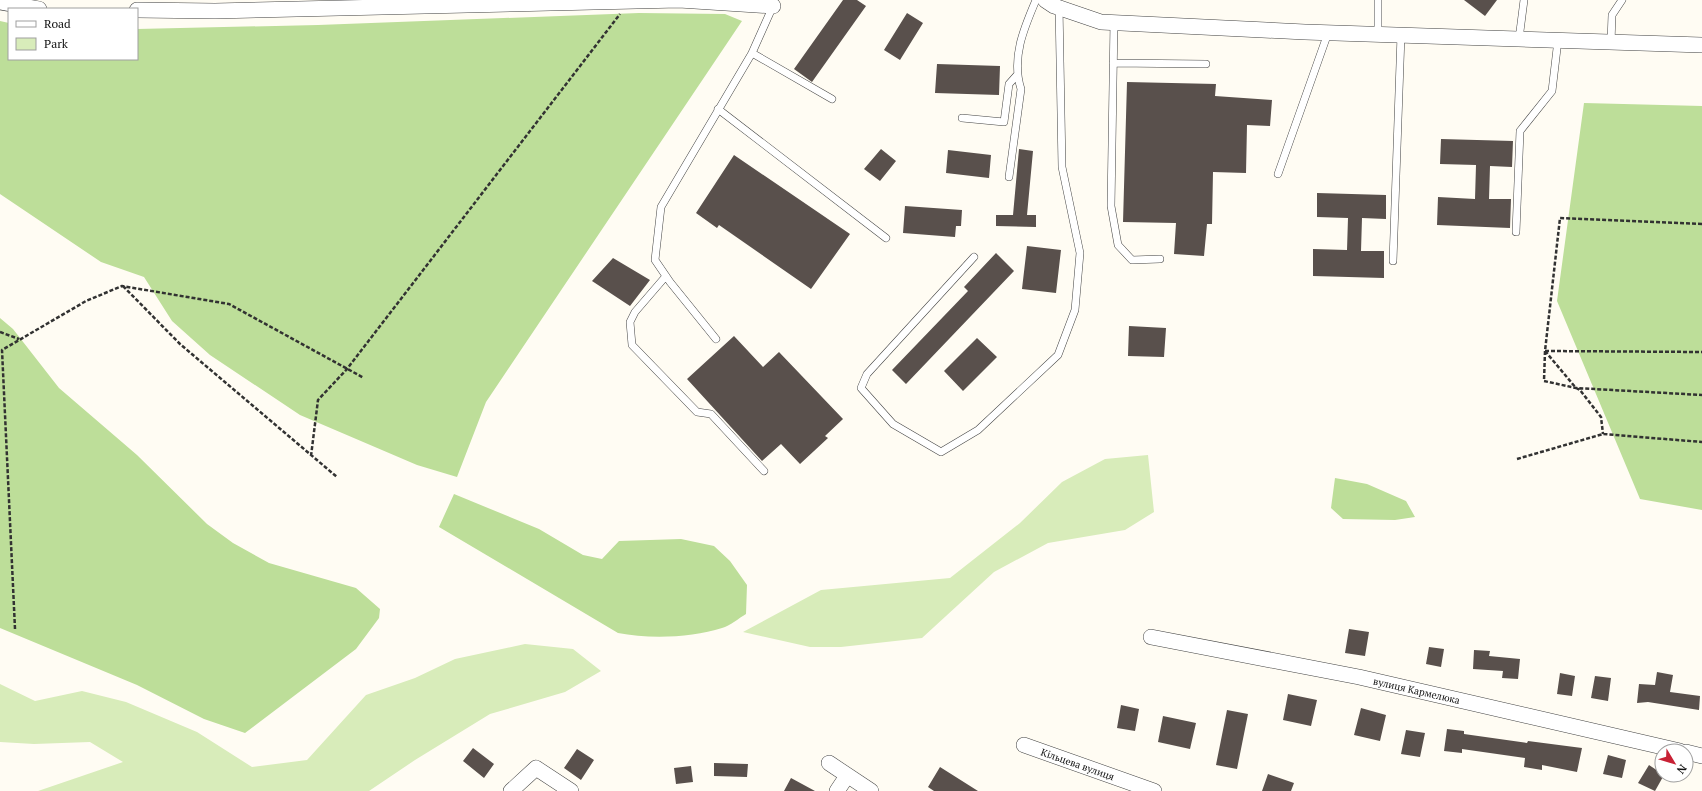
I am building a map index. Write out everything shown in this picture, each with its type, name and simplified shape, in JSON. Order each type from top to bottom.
[{"type":"street","points":[[138,10],[215,11],[679,0],[773,6]]},
{"type":"street","points":[[1045,0],[1054,6],[1059,6],[1101,22],[1378,35],[1702,45]]},
{"type":"street","points":[[0,2],[33,8]]},
{"type":"street","name":"вулиця Кармелюка","points":[[1151,637],[1359,677],[1654,745]]},
{"type":"street","name":"Кільцева вулиця","points":[[1024,745],[1154,791]]},
{"type":"street","points":[[829,763],[871,791]]},
{"type":"street","points":[[511,791],[514,786],[536,768],[571,791]]},
{"type":"street","points":[[837,791],[848,776]]},
{"type":"lane","points":[[1009,177],[1021,89],[1016,75],[1021,36],[1036,0]]},
{"type":"lane","points":[[1378,0],[1378,35]]},
{"type":"lane","points":[[1519,39],[1524,0]]},
{"type":"lane","points":[[1611,42],[1612,14],[1622,0]]},
{"type":"lane","points":[[716,339],[655,260],[661,207],[752,54],[773,6]]},
{"type":"lane","points":[[974,257],[867,374],[861,388],[893,424],[941,452],[978,430],[1058,355],[1075,310],[1080,253],[1062,167],[1059,6]]},
{"type":"lane","points":[[1114,22],[1111,206],[1118,245],[1132,260],[1160,258]]},
{"type":"lane","points":[[1278,174],[1328,33]]},
{"type":"lane","points":[[1393,261],[1401,35]]},
{"type":"lane","points":[[1516,232],[1520,131],[1552,91],[1558,40]]},
{"type":"lane","points":[[752,54],[832,99]]},
{"type":"lane","points":[[1113,63],[1206,64]]},
{"type":"lane","points":[[962,118],[1004,122],[1009,84],[1016,75]]},
{"type":"lane","points":[[718,109],[886,238]]},
{"type":"lane","points":[[666,276],[635,312],[630,322],[632,345],[697,412],[711,414],[764,471]]},
{"type":"path","points":[[311,456],[318,400],[347,369],[630,2]]},
{"type":"path","points":[[1702,224],[1560,218],[1545,350],[1544,381],[1576,388],[1702,395]]},
{"type":"path","points":[[122,286],[180,344],[337,477]]},
{"type":"path","points":[[15,629],[2,350],[86,301],[122,286],[229,304],[364,378]]},
{"type":"path","points":[[0,332],[20,340]]},
{"type":"path","points":[[1545,350],[1702,352]]},
{"type":"path","points":[[1545,350],[1576,388],[1580,390],[1600,417],[1603,434]]},
{"type":"path","points":[[1517,459],[1603,434],[1702,442]]},
{"type":"green space","points":[[639,13],[725,14],[742,21],[486,402],[457,477],[417,465],[300,415],[210,355],[172,321],[144,277],[101,262],[0,194],[0,21],[8,23],[8,60],[138,60],[138,29],[318,25]]},
{"type":"green space","points":[[1584,103],[1702,106],[1702,510],[1640,499],[1557,301]]},
{"type":"green space","points":[[0,318],[13,329],[59,388],[137,455],[207,524],[233,543],[269,563],[356,588],[380,609],[379,618],[356,649],[245,733],[204,719],[137,685],[0,628]]},
{"type":"green space","points":[[1148,455],[1154,512],[1125,530],[1048,543],[994,572],[922,638],[841,647],[810,647],[743,632],[821,590],[950,578],[1020,523],[1062,482],[1105,459]]},
{"type":"green space","points":[[1335,478],[1367,484],[1406,501],[1415,517],[1395,520],[1343,519],[1331,508]]},
{"type":"green space","points":[[454,494],[539,529],[583,555],[602,559],[619,541],[681,539],[714,546],[730,561],[747,585],[746,614],[725,627],[684,636],[656,637],[618,633],[439,527]]},
{"type":"green space","points":[[525,644],[573,649],[601,671],[565,692],[490,714],[415,760],[369,791],[38,791],[123,762],[90,742],[34,744],[0,742],[0,684],[35,701],[82,691],[126,702],[197,732],[252,767],[307,760],[366,695],[415,678],[455,659]]},
{"type":"building","points":[[843,0],[857,0],[866,6],[812,82],[794,69]]},
{"type":"building","points":[[1464,0],[1497,0],[1485,16]]},
{"type":"building","points":[[907,13],[923,23],[900,60],[884,50]]},
{"type":"building","points":[[937,64],[1000,66],[999,95],[935,93]]},
{"type":"building","points":[[1127,82],[1216,84],[1215,96],[1272,100],[1270,126],[1247,125],[1246,173],[1213,172],[1212,224],[1207,224],[1204,256],[1174,254],[1176,223],[1123,222]]},
{"type":"building","points":[[1441,139],[1513,141],[1512,167],[1490,166],[1489,199],[1511,199],[1510,228],[1437,225],[1438,197],[1475,199],[1476,165],[1440,164]]},
{"type":"building","points":[[881,149],[896,161],[880,181],[864,169]]},
{"type":"building","points":[[1019,149],[1033,151],[1027,215],[1036,215],[1036,227],[996,226],[996,215],[1013,215]]},
{"type":"building","points":[[948,150],[991,155],[989,178],[946,173]]},
{"type":"building","points":[[734,155],[850,234],[811,289],[719,225],[717,228],[696,213]]},
{"type":"building","points":[[1317,193],[1386,195],[1386,219],[1362,218],[1361,251],[1384,251],[1384,278],[1313,276],[1313,249],[1347,250],[1348,218],[1317,217]]},
{"type":"building","points":[[905,206],[962,210],[961,226],[956,226],[955,237],[903,233]]},
{"type":"building","points":[[1027,246],[1061,250],[1056,293],[1022,289]]},
{"type":"building","points":[[996,253],[1014,271],[906,384],[892,370],[968,291],[964,287]]},
{"type":"building","points":[[613,258],[650,280],[630,306],[592,281]]},
{"type":"building","points":[[1129,326],[1166,328],[1164,357],[1128,356]]},
{"type":"building","points":[[734,336],[763,367],[779,352],[843,419],[825,436],[828,438],[800,464],[781,444],[762,461],[687,379]]},
{"type":"building","points":[[977,338],[997,357],[963,391],[944,371]]},
{"type":"building","points":[[1349,629],[1369,632],[1365,656],[1345,653]]},
{"type":"building","points":[[1429,647],[1444,649],[1441,667],[1426,664]]},
{"type":"building","points":[[1474,650],[1490,651],[1489,656],[1520,659],[1518,679],[1502,678],[1503,671],[1473,669]]},
{"type":"building","points":[[1657,672],[1673,675],[1670,692],[1700,696],[1699,710],[1648,702],[1637,703],[1639,684],[1655,685]]},
{"type":"building","points":[[1560,673],[1575,676],[1572,696],[1557,694]]},
{"type":"building","points":[[1595,676],[1611,678],[1608,701],[1591,698]]},
{"type":"building","points":[[1288,694],[1317,700],[1311,726],[1283,720]]},
{"type":"building","points":[[1121,705],[1139,709],[1135,731],[1117,728]]},
{"type":"building","points":[[1361,708],[1386,715],[1380,741],[1354,735]]},
{"type":"building","points":[[1227,710],[1248,714],[1237,769],[1216,765]]},
{"type":"building","points":[[1163,716],[1196,723],[1190,749],[1158,742]]},
{"type":"building","points":[[1447,729],[1464,731],[1464,734],[1527,743],[1528,741],[1582,748],[1577,772],[1542,765],[1542,770],[1524,767],[1525,758],[1462,749],[1462,753],[1444,751]]},
{"type":"building","points":[[1406,730],[1425,733],[1420,757],[1401,754]]},
{"type":"building","points":[[473,748],[494,764],[484,778],[463,761]]},
{"type":"building","points":[[577,749],[594,760],[581,780],[564,768]]},
{"type":"building","points":[[1608,755],[1626,760],[1622,778],[1603,774]]},
{"type":"building","points":[[714,763],[748,764],[747,777],[714,776]]},
{"type":"building","points":[[1649,765],[1654,768],[1654,783],[1660,783],[1655,791],[1638,783]]},
{"type":"building","points":[[691,766],[693,782],[676,784],[674,768]]},
{"type":"building","points":[[940,767],[978,791],[934,791],[928,787]]},
{"type":"building","points":[[1268,774],[1294,783],[1291,791],[1262,791]]},
{"type":"building","points":[[791,778],[815,791],[784,791]]}]
